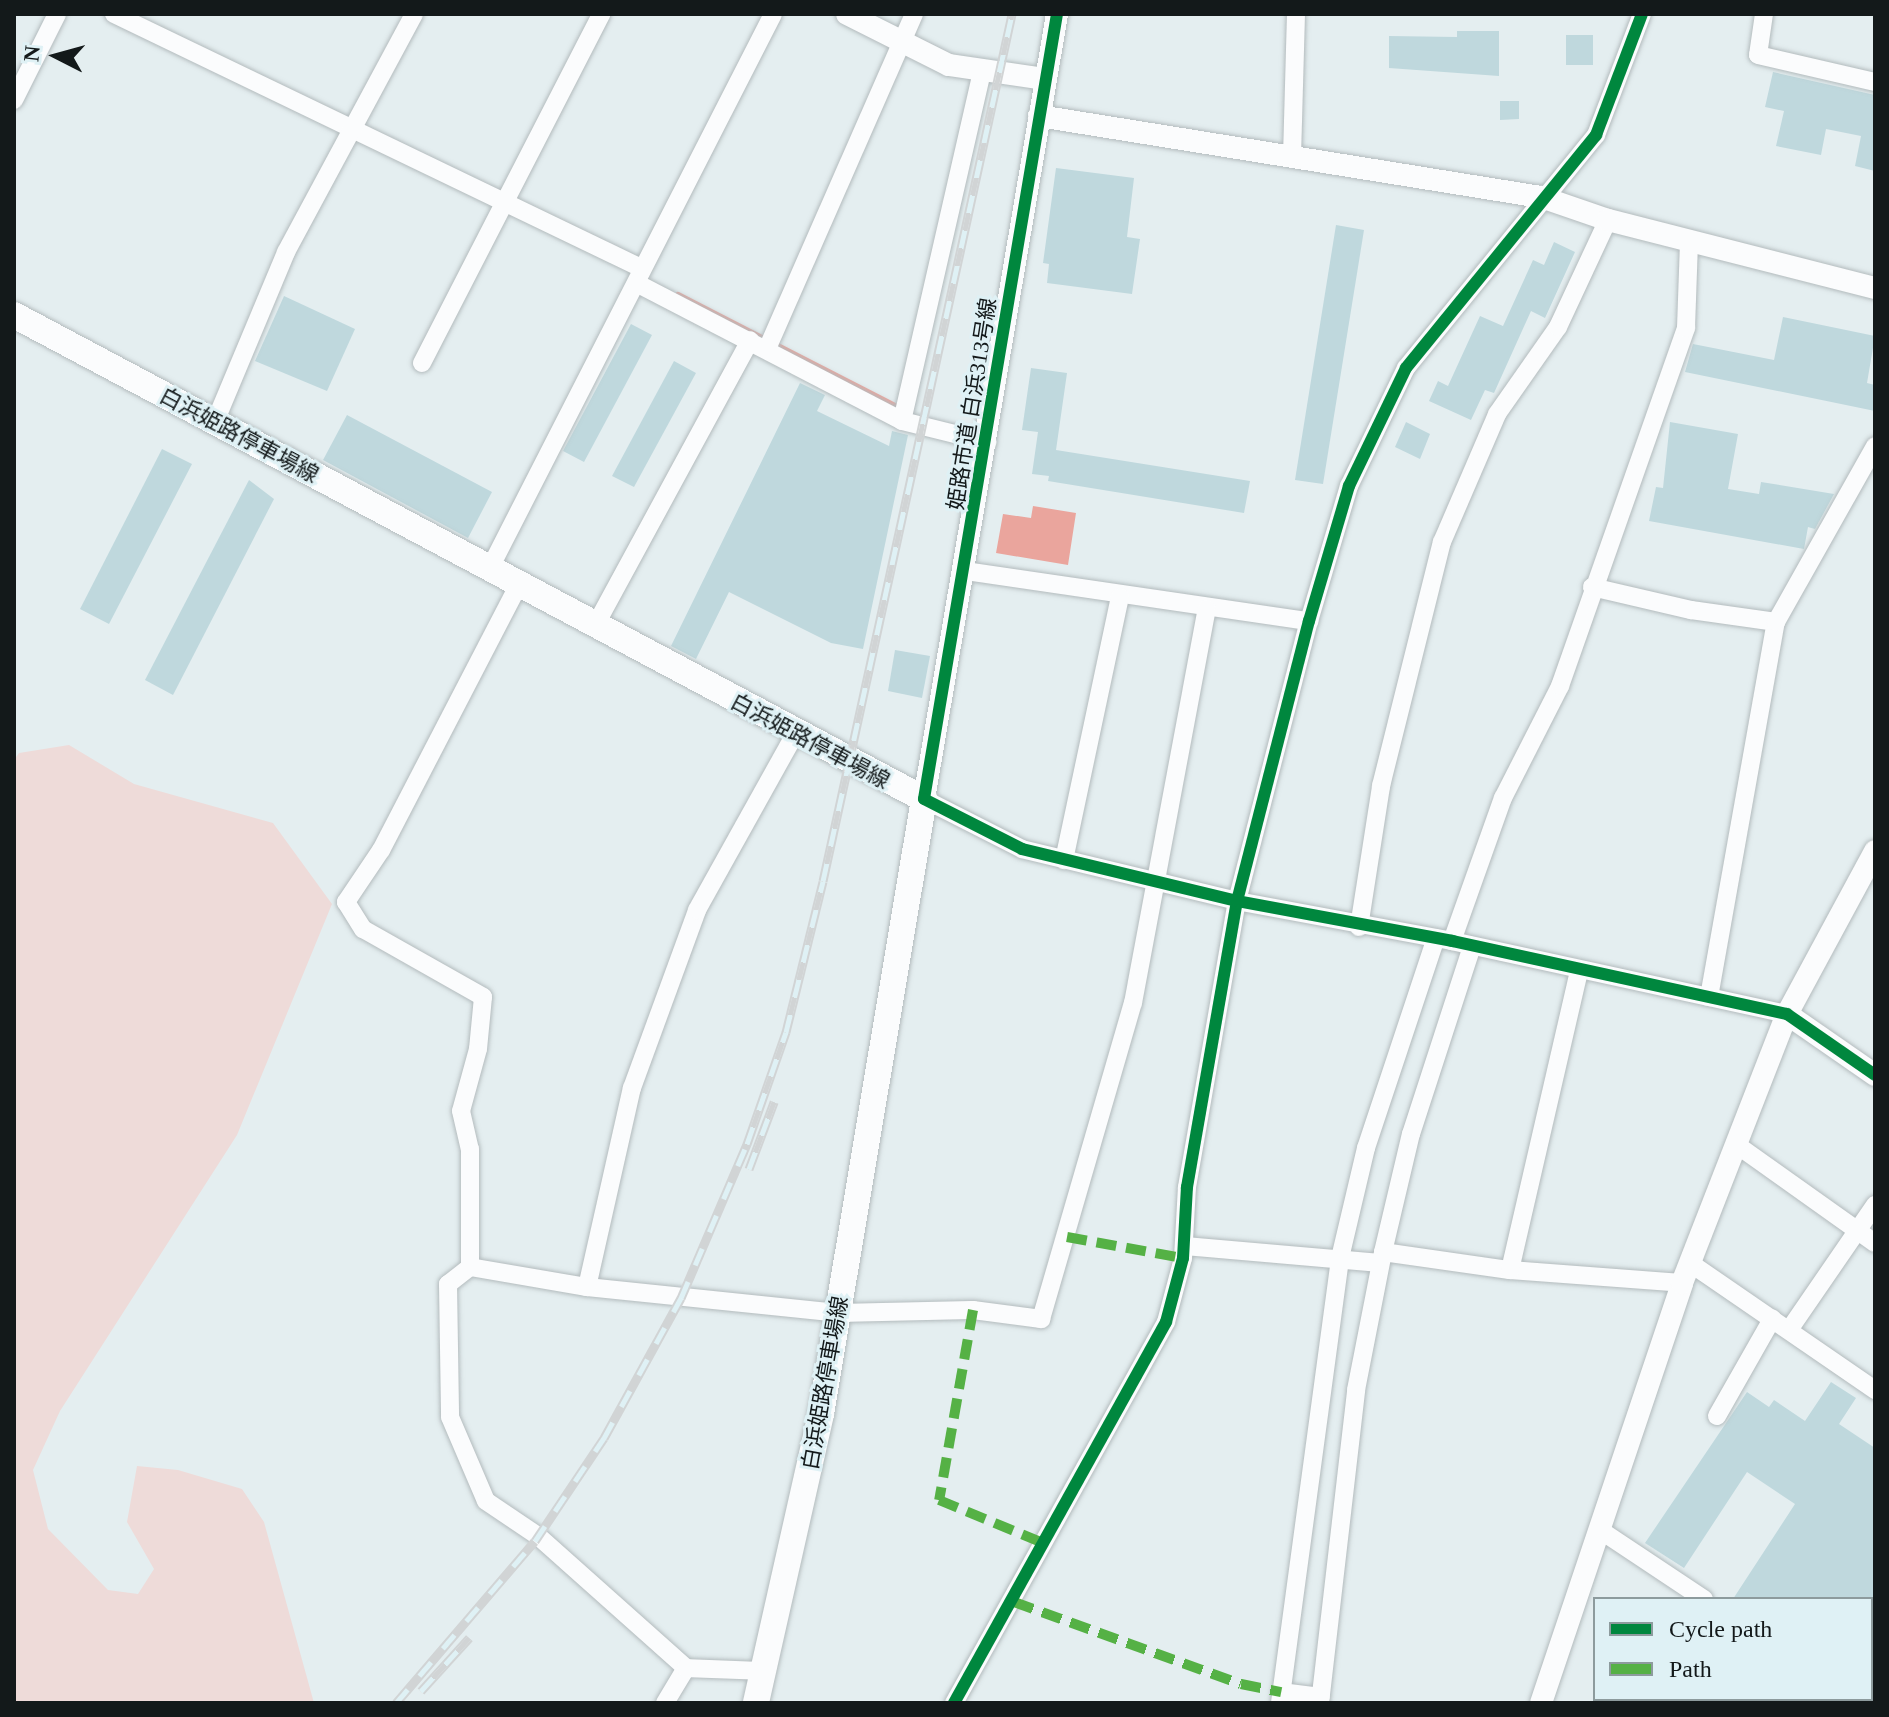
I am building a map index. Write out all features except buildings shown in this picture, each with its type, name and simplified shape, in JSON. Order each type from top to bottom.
[{"type":"main road","name":"白浜姫路停車場線","points":[[14,315],[795,734],[924,799],[838,1313],[756,1703]]},
{"type":"street","points":[[14,100],[57,14]]},
{"type":"street","points":[[114,14],[504,200],[758,344],[902,421],[987,442]]},
{"type":"street","points":[[215,422],[286,252],[414,14]]},
{"type":"street","points":[[422,363],[601,14]]},
{"type":"street","points":[[489,570],[773,14]]},
{"type":"street","points":[[847,14],[949,65],[1045,79]]},
{"type":"street","points":[[595,626],[758,344],[914,14]]},
{"type":"street","name":"姫路市道 白浜313号線","points":[[924,799],[987,442],[1057,14]]},
{"type":"street","points":[[1292,157],[1296,14]]},
{"type":"street","points":[[954,1703],[1160,1335],[1185,1246],[1187,1187],[1237,901],[1309,621],[1349,486],[1406,368],[1541,197],[1596,135],[1642,14]]},
{"type":"street","points":[[1764,14],[1758,55],[1875,82]]},
{"type":"street","points":[[902,421],[982,71]]},
{"type":"street","points":[[1039,116],[1541,197],[1608,220],[1875,288]]},
{"type":"street","points":[[1359,927],[1381,786],[1442,542],[1497,414],[1558,327],[1608,220]]},
{"type":"street","points":[[1472,946],[1411,1134],[1382,1258],[1356,1390],[1321,1700],[1281,1698],[1340,1258],[1366,1148],[1444,940],[1503,798],[1560,686],[1592,587],[1686,328],[1689,240]]},
{"type":"street","points":[[1709,997],[1776,622],[1875,446]]},
{"type":"street","points":[[965,571],[1120,597],[1309,621]]},
{"type":"street","points":[[470,1267],[470,1149],[461,1111],[478,1049],[483,997],[363,929],[346,902],[381,850],[518,586]]},
{"type":"street","points":[[1592,587],[1691,610],[1776,622]]},
{"type":"street","points":[[1064,860],[1120,597]]},
{"type":"street","points":[[765,1671],[686,1668],[538,1536],[486,1501],[450,1417],[448,1284],[470,1267],[587,1287],[838,1313],[973,1310],[1041,1319],[1133,1003],[1207,609]]},
{"type":"street","points":[[587,1287],[632,1088],[691,925],[795,734]]},
{"type":"street","points":[[924,799],[1022,849],[1064,860],[1359,927],[1444,940],[1787,1014],[1875,1075]]},
{"type":"street","points":[[1541,1703],[1688,1274],[1787,1014],[1875,851]]},
{"type":"street","points":[[1510,1270],[1579,970]]},
{"type":"street","points":[[1737,1145],[1875,1243]]},
{"type":"street","points":[[1789,1330],[1875,1205]]},
{"type":"street","points":[[1185,1246],[1340,1258],[1382,1258],[1510,1270],[1688,1274],[1772,1319],[1875,1390]]},
{"type":"street","points":[[1717,1416],[1772,1319]]},
{"type":"street","points":[[1600,1530],[1701,1597]]},
{"type":"street","points":[[665,1703],[686,1668]]},
{"type":"shaded area","points":[[1033,506],[1076,513],[1068,565],[996,553],[1003,514],[1031,518]]},
{"type":"shaded area","points":[[69,745],[134,784],[273,823],[332,904],[237,1135],[60,1411],[33,1470],[48,1529],[108,1590],[138,1594],[154,1569],[127,1522],[137,1466],[178,1470],[242,1489],[264,1522],[314,1703],[14,1703],[14,760],[19,753]]},
{"type":"waterway","points":[[678,295],[899,408]]},
{"type":"railway","points":[[396,1703],[535,1541],[604,1438],[681,1298],[747,1144],[786,1032],[823,881],[1012,14]]},
{"type":"railway","points":[[749,1169],[774,1102]]},
{"type":"railway","points":[[421,1691],[469,1638]]},
{"type":"marked path","points":[[1067,1237],[1183,1258]]},
{"type":"marked path","points":[[973,1310],[939,1500],[1043,1543]]},
{"type":"marked path","points":[[1014,1602],[1241,1684],[1281,1692]]},
{"type":"cycle path","points":[[1057,14],[924,799],[1022,849],[1237,901],[1452,941],[1787,1014],[1875,1075]]},
{"type":"cycle path","points":[[954,1703],[1166,1322],[1183,1258],[1187,1187],[1237,901],[1309,621],[1349,486],[1406,368],[1596,135],[1642,14]]}]
